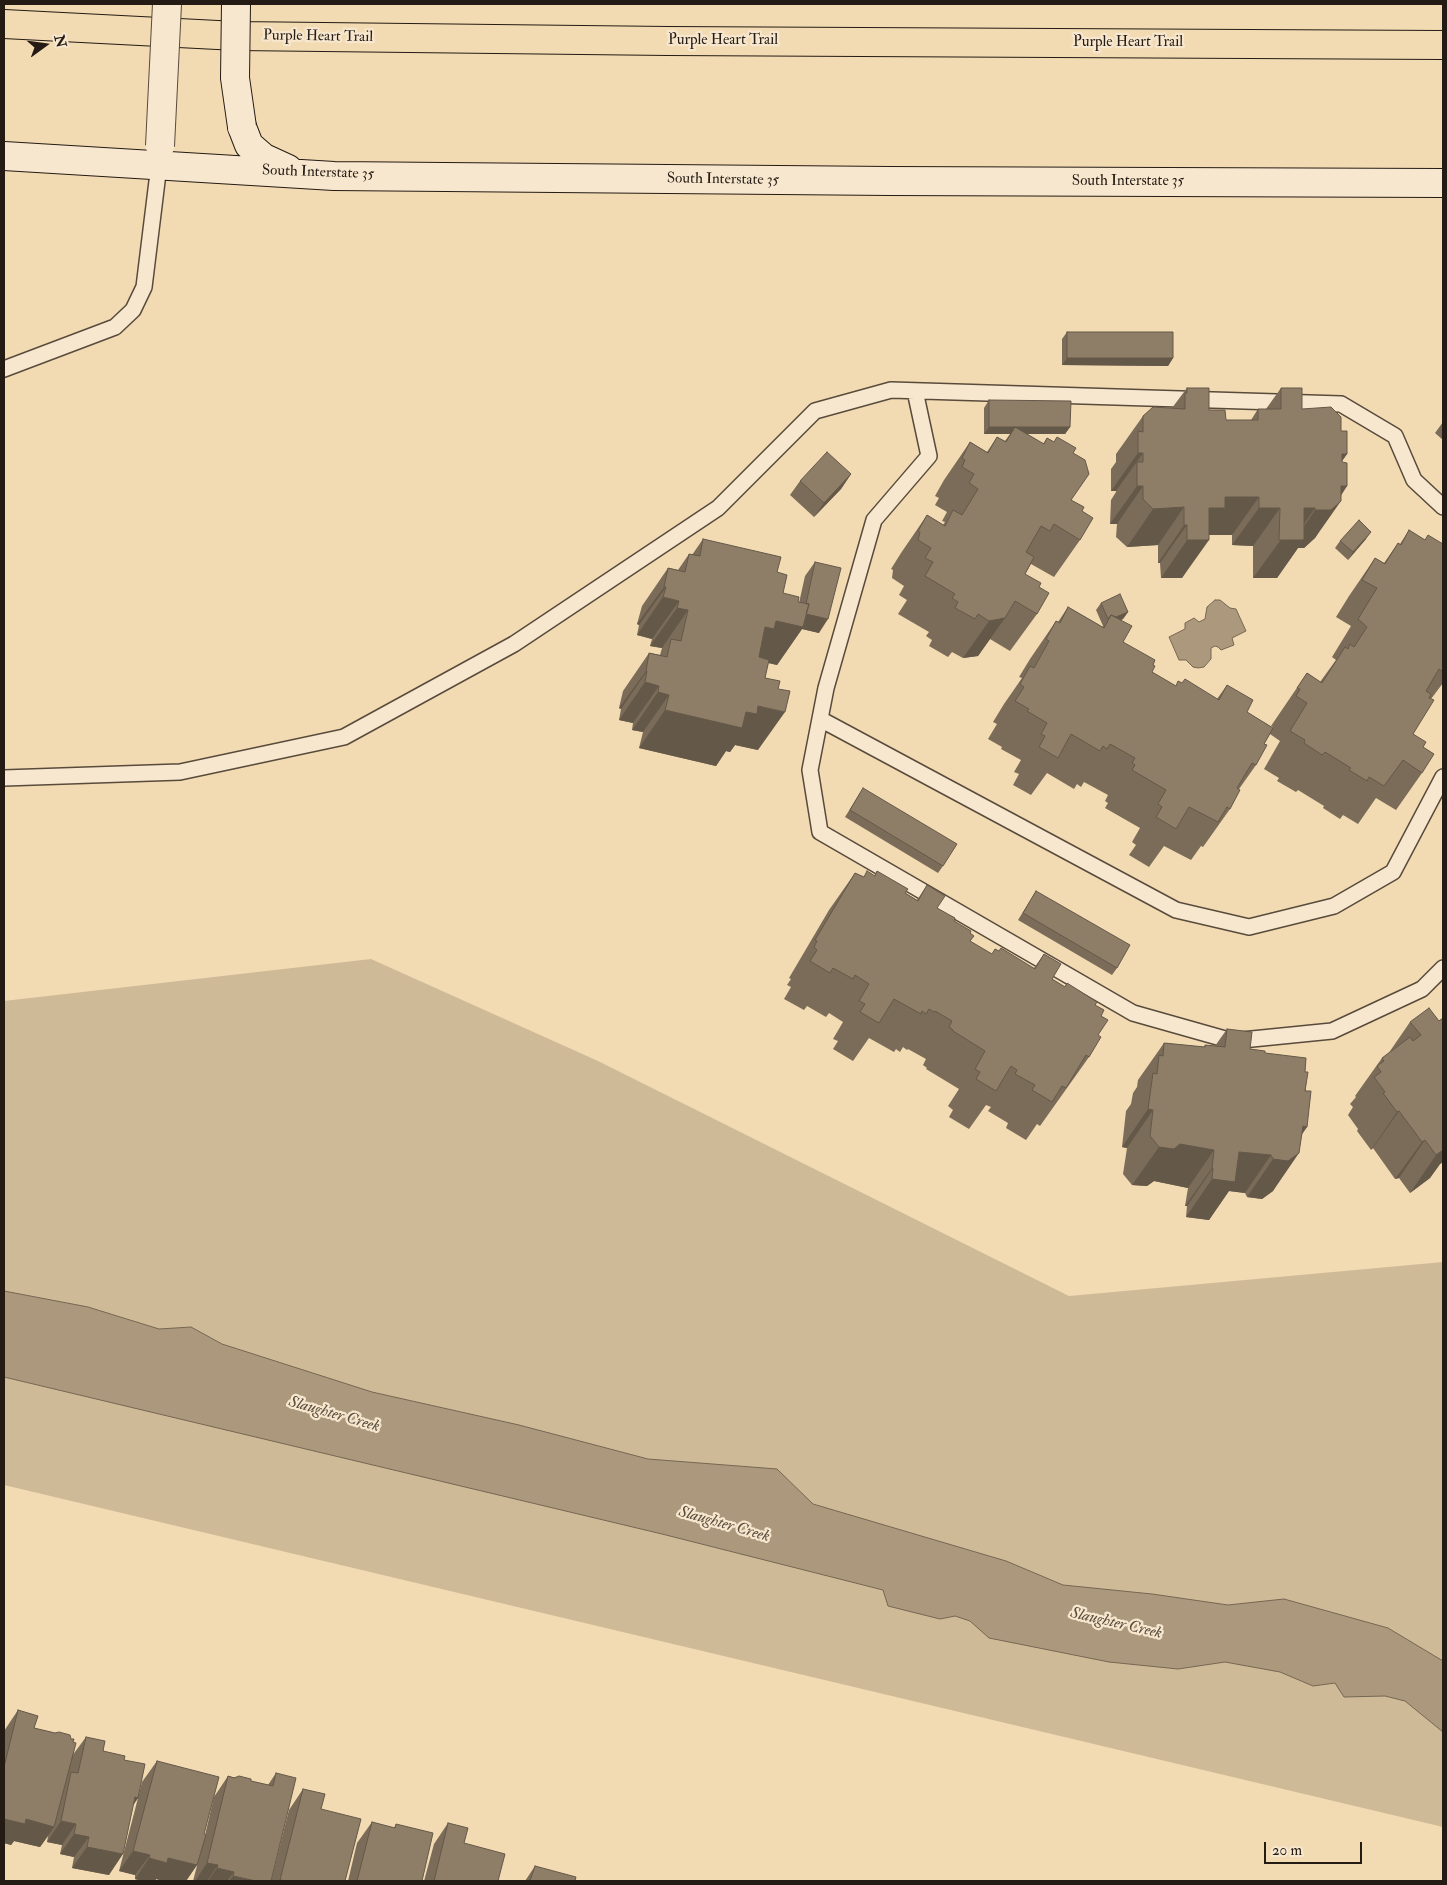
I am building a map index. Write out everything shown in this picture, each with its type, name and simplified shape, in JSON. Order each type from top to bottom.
[{"type":"highway","name":"Purple Heart Trail","points":[[4,24],[238,36],[1443,46]]},
{"type":"main road","points":[[160,156],[167,4]]},
{"type":"main road","points":[[236,4],[235,78],[242,127],[249,145],[264,158],[286,169],[334,176]]},
{"type":"main road","name":"South Interstate 35","points":[[4,156],[160,156],[334,176],[880,181],[1443,183]]},
{"type":"lane","points":[[4,369],[115,327],[133,310],[144,287],[160,156]]},
{"type":"lane","points":[[4,778],[180,772],[344,737],[514,644],[718,508],[815,411],[891,390],[1341,404],[1395,436],[1414,480],[1443,507]]},
{"type":"lane","points":[[915,391],[929,456],[874,520],[826,688],[810,770],[820,832],[1133,1013],[1232,1041],[1332,1031],[1422,989],[1443,968]]},
{"type":"lane","points":[[820,719],[1176,910],[1249,927],[1334,906],[1393,872],[1443,777]]},
{"type":"shaded area","points":[[371,959],[598,1061],[1069,1296],[1443,1262],[1443,1827],[4,1485],[4,1001]]},
{"type":"water","points":[[1215,600],[1220,600],[1230,608],[1236,609],[1246,631],[1232,638],[1234,645],[1221,650],[1215,646],[1211,648],[1211,659],[1204,667],[1193,667],[1186,660],[1179,660],[1169,637],[1185,629],[1185,623],[1194,618],[1199,622],[1205,619],[1207,607]]},
{"type":"water","name":"Slaughter Creek","points":[[4,1291],[88,1307],[159,1329],[191,1327],[222,1344],[372,1392],[519,1425],[648,1459],[777,1469],[813,1504],[1006,1561],[1063,1585],[1152,1594],[1228,1605],[1284,1599],[1388,1628],[1443,1661],[1443,1732],[1405,1701],[1385,1696],[1344,1697],[1335,1683],[1313,1686],[1280,1672],[1225,1662],[1178,1669],[1109,1662],[989,1638],[970,1621],[955,1616],[940,1619],[888,1606],[883,1590],[662,1534],[4,1377]]},
{"type":"building","points":[[1067,332],[1173,332],[1173,358],[1067,358]]},
{"type":"building","points":[[1187,388],[1209,388],[1209,410],[1225,410],[1226,420],[1258,420],[1258,409],[1281,409],[1281,388],[1302,388],[1302,409],[1331,407],[1341,417],[1341,431],[1347,431],[1347,454],[1342,454],[1342,462],[1347,463],[1347,486],[1341,486],[1341,501],[1331,510],[1304,508],[1304,540],[1279,540],[1280,508],[1259,508],[1259,497],[1225,497],[1225,508],[1209,508],[1209,540],[1187,540],[1187,525],[1184,525],[1184,507],[1153,509],[1143,499],[1143,486],[1137,486],[1137,462],[1143,462],[1143,453],[1138,453],[1138,431],[1143,432],[1143,416],[1153,407],[1185,409],[1185,393],[1187,393]]},
{"type":"building","points":[[989,400],[1071,401],[1070,427],[989,427]]},
{"type":"building","points":[[1015,427],[1044,444],[1047,438],[1054,442],[1057,437],[1076,448],[1073,453],[1085,460],[1089,474],[1071,500],[1084,507],[1082,511],[1093,518],[1080,540],[1054,524],[1050,531],[1041,526],[1026,552],[1034,557],[1025,574],[1041,583],[1039,587],[1049,593],[1037,614],[1015,601],[1005,618],[989,621],[978,614],[975,619],[955,608],[958,602],[952,598],[955,594],[925,576],[933,562],[925,558],[931,548],[918,540],[920,532],[918,531],[927,515],[945,526],[953,510],[962,515],[978,489],[969,483],[974,474],[962,467],[965,460],[962,458],[970,442],[988,453],[997,437],[1006,442]]},
{"type":"building","points":[[827,452],[851,474],[824,503],[800,481]]},
{"type":"building","points":[[1359,520],[1371,532],[1353,552],[1340,541]]},
{"type":"building","points":[[1409,530],[1425,540],[1428,535],[1443,544],[1443,672],[1439,669],[1426,691],[1431,694],[1429,698],[1434,700],[1413,734],[1426,742],[1423,747],[1434,754],[1422,773],[1403,760],[1384,786],[1369,777],[1367,781],[1349,770],[1351,768],[1325,752],[1322,755],[1304,743],[1305,740],[1290,731],[1307,703],[1296,696],[1300,689],[1297,688],[1307,673],[1322,683],[1345,647],[1348,649],[1350,644],[1354,647],[1367,627],[1358,619],[1377,588],[1362,580],[1375,558],[1385,564],[1398,543],[1401,545]]},
{"type":"building","points":[[703,539],[781,557],[777,572],[787,575],[783,593],[799,597],[798,602],[809,604],[803,627],[776,621],[774,629],[765,627],[759,657],[769,660],[765,678],[780,681],[778,689],[790,691],[785,712],[758,706],[757,714],[746,712],[742,728],[665,710],[669,695],[658,692],[659,686],[645,682],[649,653],[667,657],[671,639],[681,641],[688,610],[677,608],[679,601],[663,597],[668,568],[685,572],[689,554],[700,556]]},
{"type":"building","points":[[815,562],[841,568],[828,619],[806,614],[809,604],[806,604]]},
{"type":"building","points":[[1120,594],[1128,612],[1116,617],[1111,615],[1108,619],[1101,603]]},
{"type":"building","points":[[1068,607],[1104,628],[1111,615],[1132,626],[1123,642],[1155,660],[1152,672],[1176,686],[1178,681],[1182,683],[1185,679],[1219,700],[1227,685],[1253,700],[1247,712],[1273,728],[1264,744],[1267,745],[1256,765],[1252,763],[1237,788],[1240,790],[1230,809],[1227,807],[1218,822],[1189,807],[1176,829],[1156,817],[1162,807],[1158,804],[1166,790],[1132,770],[1135,765],[1132,763],[1135,758],[1110,744],[1107,749],[1103,746],[1100,751],[1071,734],[1058,758],[1039,747],[1045,736],[1041,734],[1047,723],[1015,701],[1024,687],[1020,684],[1030,666],[1034,668],[1049,641],[1046,639],[1056,621],[1060,623]]},
{"type":"building","points":[[863,788],[957,844],[943,866],[850,810]]},
{"type":"building","points":[[867,871],[875,876],[877,871],[908,889],[905,893],[918,901],[927,885],[945,896],[937,908],[955,918],[954,921],[971,931],[970,933],[974,936],[970,941],[992,954],[995,949],[999,951],[1001,948],[1035,969],[1044,954],[1061,964],[1052,979],[1065,987],[1067,983],[1097,1002],[1095,1005],[1104,1010],[1101,1016],[1108,1020],[1098,1035],[1101,1037],[1089,1057],[1086,1055],[1066,1088],[1062,1086],[1052,1102],[1032,1090],[1035,1085],[1015,1074],[1017,1070],[1011,1066],[996,1091],[976,1079],[980,1072],[975,1069],[985,1051],[953,1031],[949,1027],[952,1021],[935,1011],[929,1009],[926,1014],[922,1011],[921,1014],[894,999],[879,1023],[860,1012],[865,1004],[859,1001],[869,984],[855,975],[853,979],[833,968],[830,973],[810,961],[817,950],[814,947],[817,941],[815,940],[855,873],[864,877]]},
{"type":"building","points":[[1036,891],[1130,945],[1117,968],[1023,913]]},
{"type":"building","points":[[1429,1008],[1439,1021],[1443,1018],[1443,1150],[1436,1155],[1425,1140],[1422,1142],[1399,1111],[1397,1112],[1374,1077],[1381,1072],[1377,1066],[1384,1061],[1382,1058],[1410,1037],[1413,1041],[1421,1035],[1410,1022]]},
{"type":"building","points":[[1227,1029],[1252,1032],[1250,1049],[1265,1051],[1265,1053],[1306,1058],[1305,1072],[1308,1072],[1305,1091],[1311,1091],[1307,1127],[1303,1126],[1299,1153],[1288,1161],[1273,1159],[1271,1155],[1239,1152],[1235,1182],[1212,1179],[1214,1150],[1180,1144],[1174,1149],[1159,1147],[1150,1136],[1153,1110],[1148,1109],[1153,1073],[1157,1074],[1159,1055],[1163,1056],[1164,1043],[1225,1047]]},
{"type":"building","points":[[18,1710],[38,1716],[34,1728],[70,1735],[71,1739],[74,1739],[73,1742],[76,1743],[54,1827],[26,1819],[25,1824],[4,1819],[4,1767]]},
{"type":"building","points":[[86,1737],[105,1741],[103,1751],[125,1756],[124,1760],[145,1764],[138,1798],[135,1797],[123,1854],[87,1847],[89,1837],[74,1834],[76,1824],[61,1821],[71,1772],[78,1773]]},
{"type":"building","points":[[157,1761],[219,1777],[197,1865],[168,1858],[167,1863],[149,1858],[150,1855],[133,1851]]},
{"type":"building","points":[[276,1773],[296,1778],[271,1881],[256,1881],[233,1876],[234,1872],[217,1868],[218,1865],[207,1863],[228,1776],[234,1778],[239,1776],[273,1786]]},
{"type":"building","points":[[303,1789],[325,1794],[321,1809],[361,1819],[345,1881],[280,1880]]},
{"type":"building","points":[[372,1822],[395,1828],[396,1824],[433,1833],[422,1881],[357,1881]]},
{"type":"building","points":[[448,1823],[468,1828],[464,1843],[505,1854],[498,1881],[434,1881]]},
{"type":"building","points":[[535,1866],[576,1877],[575,1881],[530,1881]]}]
